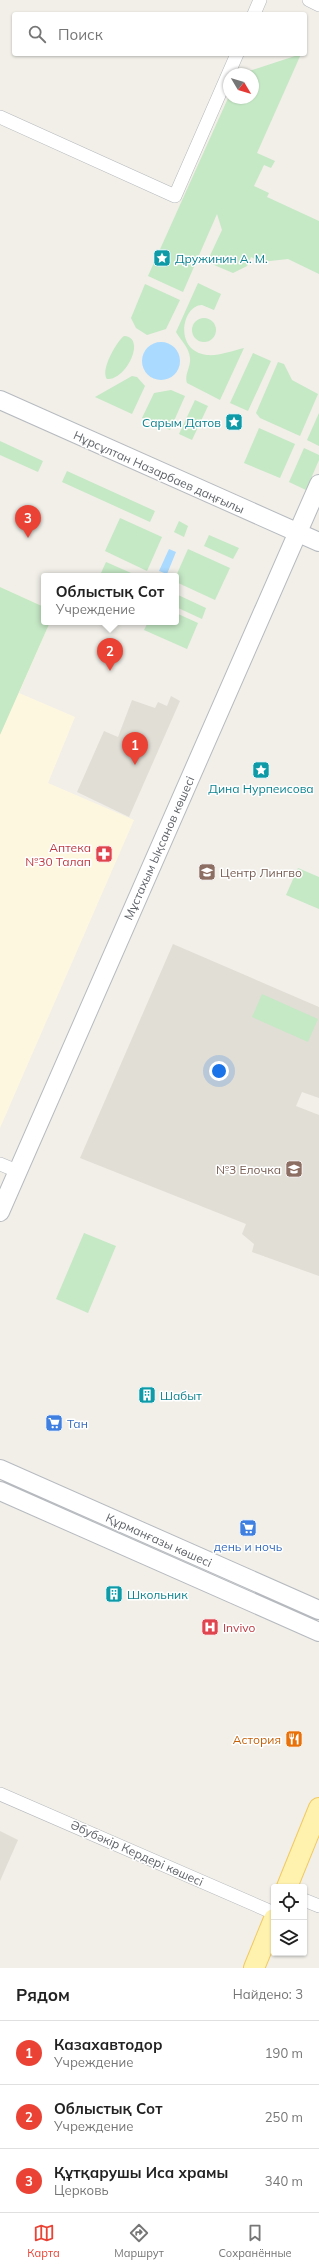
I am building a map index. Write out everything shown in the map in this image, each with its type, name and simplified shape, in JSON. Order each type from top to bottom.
[{"type":"main road","points":[[288,1884],[319,1808]]},
{"type":"main road","points":[[254,1968],[274,1920]]},
{"type":"street","points":[[255,12],[260,0]]},
{"type":"street","points":[[309,0],[319,4]]},
{"type":"street","points":[[0,117],[174,196],[235,56]]},
{"type":"street","name":"Нұрсұлтан Назарбаев даңғылы","points":[[0,400],[319,542]]},
{"type":"street","name":"Мұстахым Ықсанов көшесі","points":[[0,1212],[319,484]]},
{"type":"street","points":[[0,1164],[17,1171]]},
{"type":"street","name":"Құрманғазы көшесі","points":[[0,1469],[319,1610]]},
{"type":"street","points":[[0,1491],[319,1632]]},
{"type":"street","name":"Әбубәкір Кердері көшесі","points":[[0,1794],[271,1912]]},
{"type":"street","points":[[307,1901],[319,1906]]},
{"type":"shaded area","points":[[0,587],[41,606],[41,625],[49,625],[19,693],[75,717],[48,783],[134,820],[0,1128]]},
{"type":"shaded area","points":[[171,696],[180,701],[129,817],[77,792],[104,731],[118,737],[132,700],[155,708],[158,702],[167,706]]},
{"type":"shaded area","points":[[173,944],[319,1007],[319,1098],[302,1092],[296,1106],[319,1115],[319,1276],[252,1252],[254,1244],[242,1234],[246,1224],[80,1158]]},
{"type":"shaded area","points":[[0,1831],[18,1840],[0,1881]]},
{"type":"green space","points":[[295,56],[300,56],[257,153],[275,161],[271,168],[264,165],[254,186],[269,193],[267,197],[319,221],[319,274],[288,259],[261,262],[251,257],[247,266],[233,273],[207,262],[222,230],[217,214],[183,292],[148,276],[225,104],[259,104],[258,68]]},
{"type":"green space","points":[[198,283],[221,294],[214,310],[202,305],[195,307],[190,312],[184,328],[185,337],[189,346],[196,352],[207,355],[221,354],[244,348],[220,400],[187,383],[186,377],[190,361],[189,354],[176,332]]},
{"type":"green space","points":[[145,284],[180,300],[166,329],[147,335],[136,328],[131,318]]},
{"type":"green space","points":[[199,318],[209,318],[216,325],[216,335],[209,342],[199,342],[192,335],[192,325]]},
{"type":"green space","points":[[124,336],[131,338],[134,343],[134,351],[131,359],[127,367],[121,373],[114,378],[107,379],[105,375],[107,363],[113,350]]},
{"type":"green space","points":[[253,353],[271,361],[248,411],[230,403]]},
{"type":"green space","points":[[278,362],[284,364],[292,380],[318,394],[300,436],[260,418],[256,413]]},
{"type":"green space","points":[[132,376],[137,377],[145,386],[132,414],[95,397]]},
{"type":"green space","points":[[171,390],[185,396],[170,430],[142,418],[154,393]]},
{"type":"green space","points":[[195,400],[208,406],[192,440],[179,434]]},
{"type":"green space","points":[[319,413],[319,446],[307,440]]},
{"type":"green space","points":[[259,428],[295,444],[280,478],[244,463]]},
{"type":"green space","points":[[0,441],[43,461],[38,472],[0,455]]},
{"type":"green space","points":[[304,448],[319,455],[319,460],[306,490],[289,482]]},
{"type":"green space","points":[[67,471],[155,511],[150,522],[62,482]]},
{"type":"green space","points":[[120,518],[162,537],[147,571],[105,551]]},
{"type":"green space","points":[[179,521],[188,526],[184,537],[174,532]]},
{"type":"green space","points":[[209,535],[239,548],[233,559],[204,546]]},
{"type":"green space","points":[[188,549],[230,568],[215,600],[179,583],[179,573],[177,573]]},
{"type":"green space","points":[[106,562],[131,573],[101,573]]},
{"type":"green space","points":[[0,587],[41,606],[41,625],[49,625],[0,735]]},
{"type":"green space","points":[[179,595],[206,608],[202,619],[179,608]]},
{"type":"green space","points":[[179,614],[198,623],[187,649],[144,630],[146,625],[179,625]]},
{"type":"green space","points":[[298,868],[319,877],[319,909],[286,895]]},
{"type":"green space","points":[[262,994],[318,1019],[308,1042],[252,1017]]},
{"type":"green space","points":[[84,1233],[116,1246],[88,1313],[56,1299]]},
{"type":"water","points":[[157,342],[165,342],[172,345],[177,350],[180,361],[177,372],[172,377],[165,380],[157,380],[150,377],[145,372],[142,365],[142,357],[145,350],[150,345]]},
{"type":"water","points":[[169,549],[176,552],[167,573],[159,571]]},
{"type":"place","name":"Дружинин А. М.","points":[[162,258]]},
{"type":"place","name":"Сарым Датов","points":[[234,422]]},
{"type":"place","name":"Құтқарушы Иса храмы","points":[[28,538]]},
{"type":"place","name":"Облыстық Сот","points":[[110,671]]},
{"type":"place","name":"Казахавтодор","points":[[135,765]]},
{"type":"place","name":"Дина Нурпеисова","points":[[261,770]]},
{"type":"place","name":"Аптека №30 Талап","points":[[104,854]]},
{"type":"place","name":"Центр Лингво","points":[[207,872]]},
{"type":"place","name":"№3 Елочка","points":[[294,1169]]},
{"type":"place","name":"Шабыт","points":[[147,1395]]},
{"type":"place","name":"Тан","points":[[54,1423]]},
{"type":"place","name":"день и ночь","points":[[248,1528]]},
{"type":"place","name":"Школьник","points":[[114,1594]]},
{"type":"place","name":"Invivo","points":[[210,1627]]},
{"type":"place","name":"Астория","points":[[294,1739]]}]
